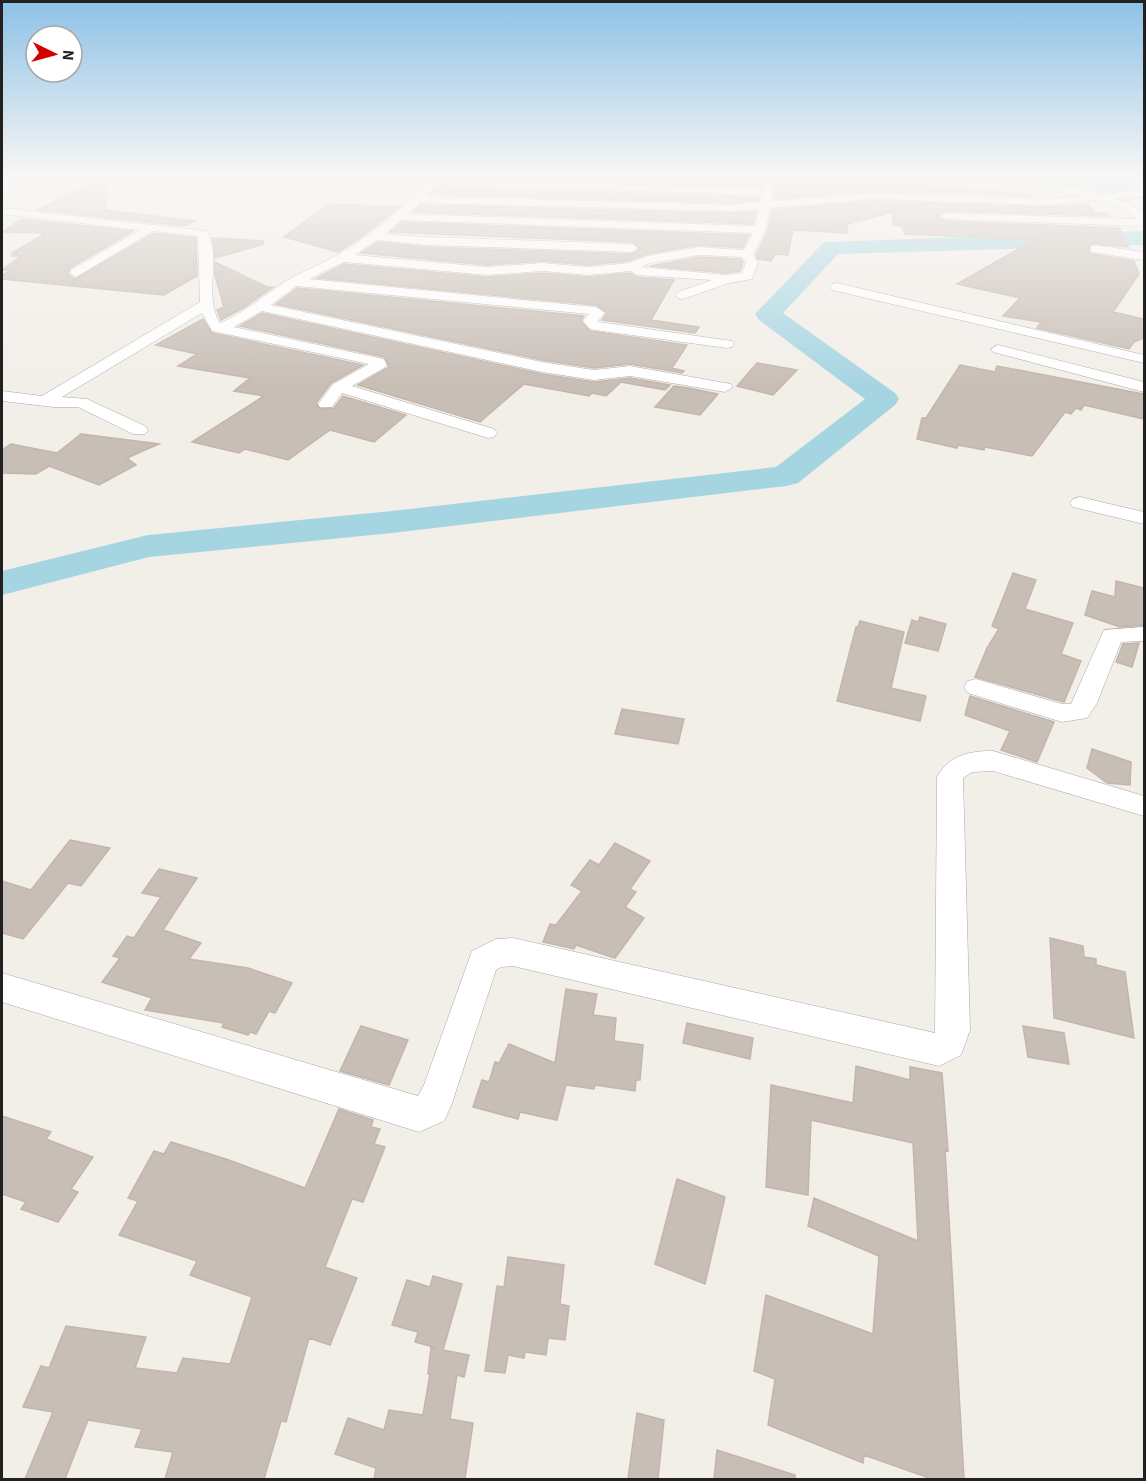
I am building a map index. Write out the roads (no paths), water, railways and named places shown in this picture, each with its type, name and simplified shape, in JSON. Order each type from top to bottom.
[{"type":"street","points":[[76,273],[119,247]]},
{"type":"street","points":[[205,247],[207,304],[217,328],[379,362],[379,365],[339,387],[326,404]]},
{"type":"street","points":[[217,328],[232,323],[294,282],[344,258],[359,247]]},
{"type":"street","points":[[607,247],[632,248]]},
{"type":"street","points":[[344,258],[487,271],[533,267],[588,272],[631,267],[647,260],[699,251],[746,254],[752,247]]},
{"type":"street","points":[[1095,249],[1144,256]]},
{"type":"street","points":[[683,295],[726,279],[749,274],[752,262],[746,254]]},
{"type":"street","points":[[612,270],[713,276],[726,279]]},
{"type":"street","points":[[294,282],[596,310],[598,313],[590,321],[595,326],[727,344]]},
{"type":"street","points":[[837,287],[1141,356]]},
{"type":"street","points":[[46,400],[207,304]]},
{"type":"street","points":[[258,306],[542,367],[594,375],[630,371],[725,387]]},
{"type":"street","points":[[998,349],[1144,387]]},
{"type":"street","points":[[339,387],[488,433]]},
{"type":"street","points":[[2,396],[81,402],[139,430]]},
{"type":"street","points":[[1080,503],[1144,518]]},
{"type":"street","points":[[976,687],[1062,713],[1078,712],[1085,703],[1112,634],[1144,634]]},
{"type":"street","points":[[2,988],[419,1114],[431,1108],[439,1094],[483,961],[496,953],[513,951],[939,1050],[949,1044],[953,1030],[950,777],[956,767],[968,761],[993,761],[1144,806]]},
{"type":"waterway","points":[[2,583],[148,546],[392,522],[786,476],[884,399],[768,314],[832,247]]}]
